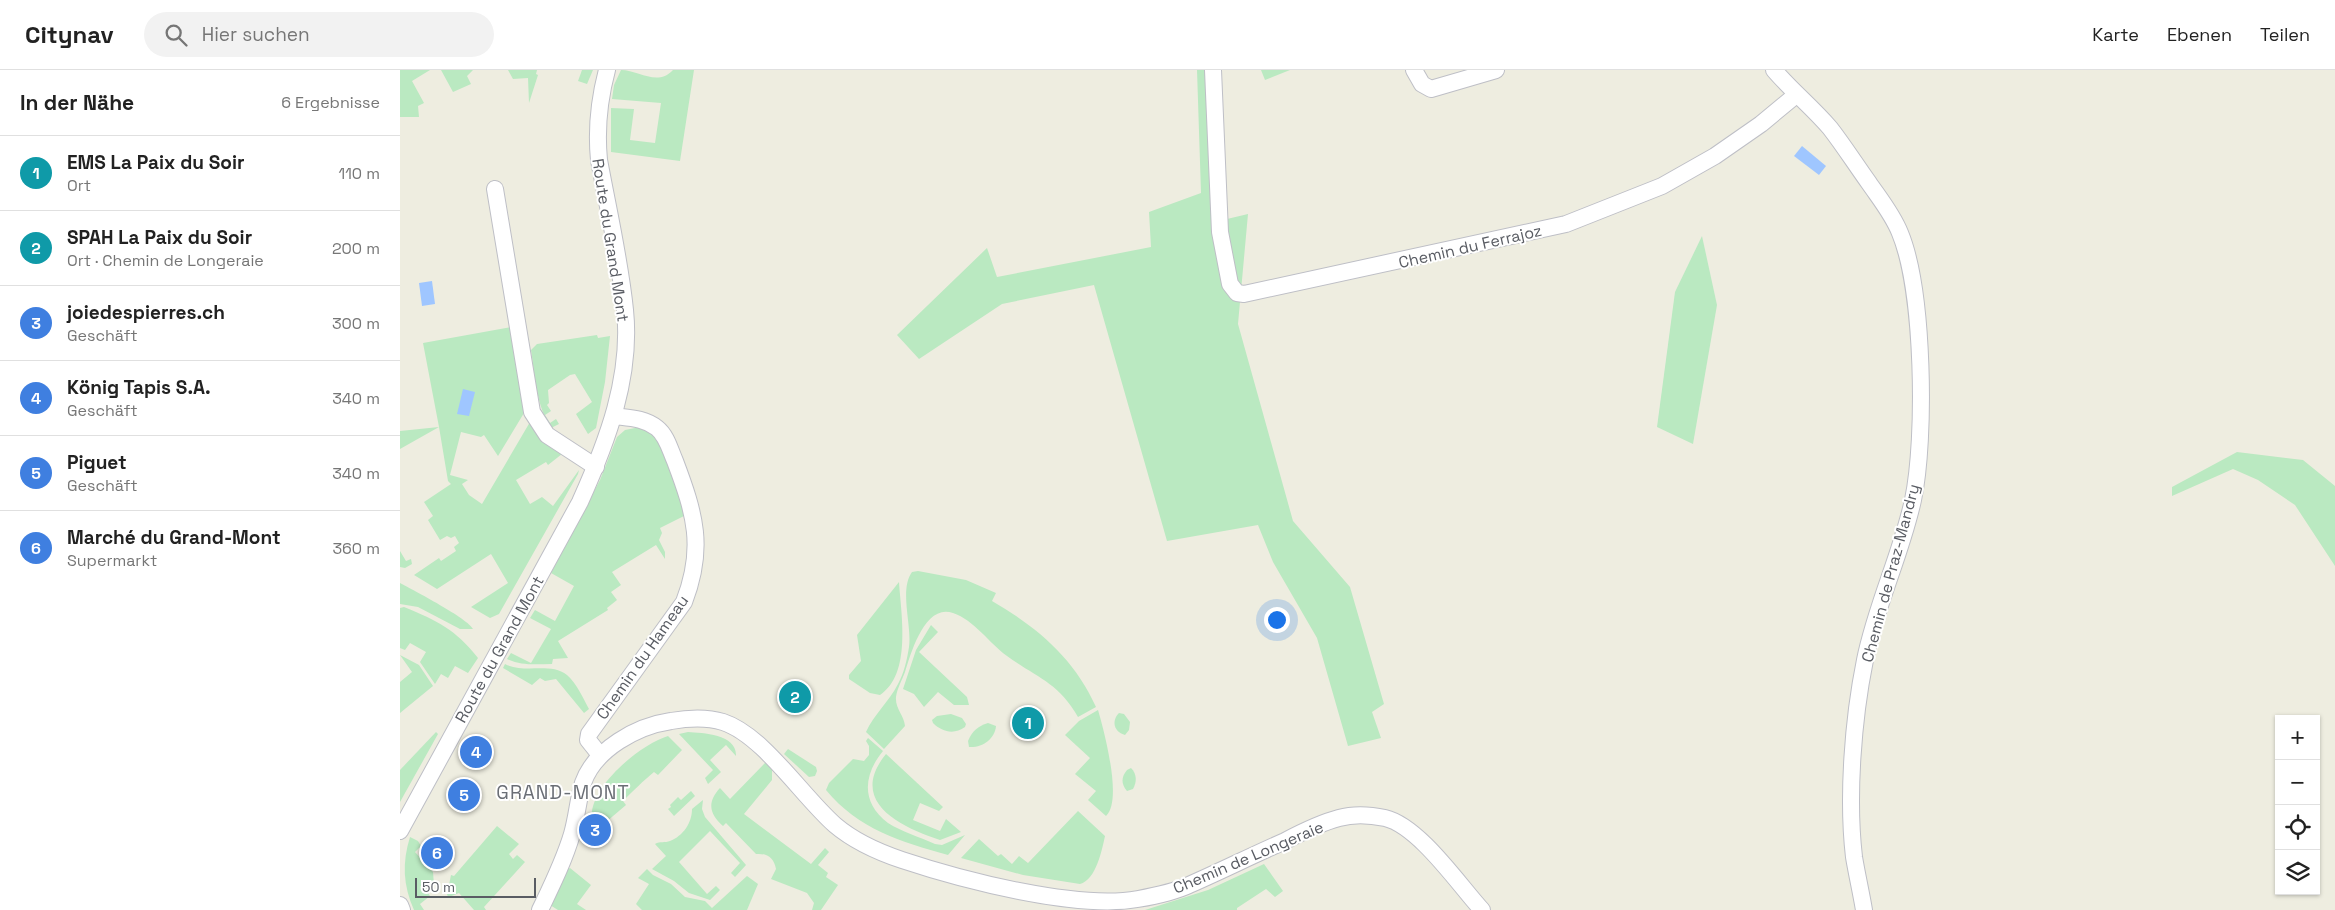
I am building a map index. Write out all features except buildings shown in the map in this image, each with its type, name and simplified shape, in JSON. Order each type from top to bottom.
[{"type":"street","name":"Route du Grand Mont","points":[[400,831],[580,502],[596,466],[614,416],[620,392],[624,354],[625,312],[599,160],[597,136],[598,118],[607,70]]},
{"type":"street","name":"Chemin du Ferrajoz","points":[[1213,70],[1219,172],[1220,232],[1232,290],[1237,294],[1566,224],[1662,186],[1715,156],[1761,124],[1796,95]]},
{"type":"street","points":[[1414,70],[1422,84],[1431,88],[1496,70]]},
{"type":"street","name":"Chemin de Praz-Mandry","points":[[1774,70],[1829,128],[1889,212],[1900,231],[1911,270],[1916,311],[1920,413],[1913,499],[1905,530],[1875,618],[1865,660],[1850,795],[1854,857],[1864,910]]},
{"type":"street","points":[[495,190],[532,412],[547,434],[596,466]]},
{"type":"street","name":"Chemin du Hameau","points":[[600,755],[588,740],[589,734],[684,602],[689,589],[696,553],[696,526],[692,508],[664,435],[645,420],[614,416]]},
{"type":"street","name":"Chemin de Longeraie","points":[[600,755],[615,743],[642,730],[669,721],[710,719],[734,727],[759,746],[834,824],[863,844],[907,861],[1027,892],[1091,901],[1136,900],[1185,887],[1314,827],[1341,817],[1365,815],[1389,818],[1411,832],[1482,910]]},
{"type":"street","points":[[540,910],[564,858],[573,830],[584,780],[600,755]]},
{"type":"street","points":[[400,905],[402,910]]},
{"type":"green space","points":[[400,70],[430,70],[412,81],[424,103],[418,106],[419,117],[400,117]]},
{"type":"green space","points":[[441,70],[473,70],[467,76],[471,84],[453,92]]},
{"type":"green space","points":[[508,70],[537,70],[536,74],[538,75],[529,103],[528,78],[513,79]]},
{"type":"green space","points":[[582,70],[593,70],[587,84],[578,81]]},
{"type":"green space","points":[[621,70],[661,77],[673,70],[694,70],[680,161],[611,152],[611,108],[634,109],[630,140],[655,143],[661,103],[612,99],[614,85]]},
{"type":"green space","points":[[1197,70],[1218,70],[1227,219],[1248,214],[1238,324],[1293,521],[1350,587],[1384,704],[1372,712],[1381,738],[1348,746],[1317,638],[1273,562],[1258,525],[1167,541],[1094,285],[1002,304],[919,359],[897,335],[987,248],[997,277],[1151,247],[1149,212],[1201,193]]},
{"type":"green space","points":[[1261,70],[1290,70],[1265,80]]},
{"type":"green space","points":[[1702,236],[1717,305],[1693,444],[1657,427],[1675,292]]},
{"type":"green space","points":[[512,327],[527,408],[498,456],[484,435],[481,437],[461,432],[450,475],[468,480],[462,484],[469,495],[482,504],[530,422],[562,454],[548,465],[546,462],[516,480],[530,504],[542,497],[553,506],[579,470],[499,614],[490,618],[471,607],[508,583],[491,554],[437,589],[414,575],[439,558],[441,561],[456,551],[454,547],[459,543],[455,536],[451,538],[447,536],[440,540],[428,520],[433,516],[424,502],[451,484],[448,481],[423,343]]},
{"type":"green space","points":[[597,335],[598,338],[610,336],[605,382],[596,428],[588,434],[576,414],[592,402],[575,374],[570,375],[548,390],[549,403],[547,405],[551,411],[545,415],[550,423],[556,419],[559,424],[551,428],[542,410],[539,400],[531,350],[537,344]]},
{"type":"green space","points":[[439,427],[400,449],[400,431]]},
{"type":"green space","points":[[643,428],[656,434],[686,515],[660,528],[662,533],[659,540],[665,552],[665,559],[656,545],[612,572],[621,585],[611,592],[617,600],[607,608],[608,610],[558,641],[568,658],[553,659],[552,664],[524,664],[507,659],[511,653],[531,663],[551,629],[530,618],[535,610],[555,621],[574,586],[551,573],[600,480],[617,437],[625,430]]},
{"type":"green space","points":[[2237,452],[2303,460],[2335,486],[2335,566],[2295,505],[2258,480],[2233,469],[2172,496],[2172,487]]},
{"type":"green space","points":[[400,551],[406,561],[411,559],[412,564],[405,568],[400,567]]},
{"type":"green space","points":[[918,571],[966,580],[996,593],[992,601],[1024,622],[1053,645],[1077,673],[1096,707],[1078,717],[1055,688],[1000,651],[975,626],[961,616],[943,612],[935,615],[927,622],[915,642],[896,697],[905,726],[884,749],[866,732],[894,690],[904,671],[909,638],[906,588],[912,572]]},
{"type":"green space","points":[[899,582],[902,626],[901,658],[897,673],[890,685],[880,695],[870,693],[849,679],[849,675],[861,661],[857,635]]},
{"type":"green space","points":[[400,583],[452,612],[473,629],[460,629],[418,607],[400,604]]},
{"type":"green space","points":[[404,607],[445,627],[470,648],[478,658],[468,673],[455,666],[448,678],[441,674],[435,684],[420,662],[426,652],[410,643],[405,650],[400,648],[400,608]]},
{"type":"green space","points":[[931,625],[938,632],[919,652],[967,697],[969,705],[954,705],[938,692],[924,707],[914,694],[903,689],[916,650]]},
{"type":"green space","points":[[400,655],[419,665],[433,686],[400,713],[400,682],[412,672]]},
{"type":"green space","points":[[505,664],[520,668],[545,668],[561,671],[567,675],[580,691],[589,709],[584,713],[556,679],[545,681],[540,678],[532,685],[503,668]]},
{"type":"green space","points":[[1098,710],[1108,748],[1113,781],[1111,808],[1106,816],[1088,800],[1096,791],[1075,774],[1090,758],[1065,735],[1079,721]]},
{"type":"green space","points":[[1119,713],[1124,714],[1130,722],[1129,730],[1125,735],[1116,729],[1114,723]]},
{"type":"green space","points":[[951,714],[962,718],[966,724],[965,727],[952,732],[940,729],[933,723],[932,720],[937,716]]},
{"type":"green space","points":[[988,723],[996,726],[990,739],[979,746],[969,747],[968,741],[971,734],[978,727]]},
{"type":"green space","points":[[436,732],[438,734],[400,802],[400,770]]},
{"type":"green space","points":[[688,732],[718,736],[731,743],[735,749],[736,756],[726,745],[710,760],[721,772],[708,784],[705,778],[713,770],[679,734]]},
{"type":"green space","points":[[668,736],[682,750],[658,775],[654,772],[642,782],[623,801],[626,805],[599,828],[592,820],[593,808],[598,794],[607,781],[618,769],[644,748]]},
{"type":"green space","points":[[868,738],[883,751],[876,760],[869,779],[869,798],[873,807],[888,823],[935,844],[942,845],[965,835],[948,855],[914,845],[881,832],[852,815],[826,790],[829,783],[853,759],[864,761],[869,755],[869,746],[866,741]]},
{"type":"green space","points":[[788,749],[816,767],[815,776],[809,777],[784,754]]},
{"type":"green space","points":[[886,754],[943,807],[939,811],[920,803],[913,820],[940,831],[946,819],[961,832],[940,840],[925,835],[895,820],[884,810],[876,799],[872,786],[876,771]]},
{"type":"green space","points":[[766,762],[772,770],[772,780],[744,814],[811,864],[825,848],[829,852],[818,865],[828,873],[826,877],[838,885],[821,910],[812,910],[814,903],[807,893],[771,879],[776,869],[772,859],[767,855],[756,854],[726,823],[723,826],[712,812],[713,798],[720,788],[730,799]]},
{"type":"green space","points":[[1131,768],[1136,781],[1133,789],[1127,791],[1122,781],[1127,770]]},
{"type":"green space","points":[[691,791],[695,796],[674,816],[668,809],[671,807],[670,805],[678,797],[681,800]]},
{"type":"green space","points":[[703,800],[702,809],[705,817],[746,865],[735,877],[731,873],[740,863],[710,831],[679,862],[707,894],[716,886],[720,890],[710,900],[689,893],[674,881],[652,869],[666,856],[655,844],[670,841],[679,836],[688,824],[692,809]]},
{"type":"green space","points":[[1078,811],[1105,836],[1094,871],[1086,881],[1080,884],[1023,875],[961,858],[979,839],[998,856],[1001,854],[1012,864],[1019,856],[1028,863]]},
{"type":"green space","points":[[497,826],[519,844],[509,854],[513,859],[517,855],[525,862],[484,907],[486,910],[474,910],[459,893],[449,897],[447,895],[451,875],[454,876]]},
{"type":"green space","points":[[410,837],[418,841],[421,846],[415,852],[433,872],[434,885],[427,891],[430,896],[420,904],[424,910],[414,910],[406,883],[405,865]]},
{"type":"green space","points":[[1264,864],[1283,891],[1275,897],[1266,889],[1237,908],[1237,910],[1145,910],[1208,890]]},
{"type":"green space","points":[[570,868],[591,885],[577,904],[586,910],[558,910],[550,905]]},
{"type":"green space","points":[[647,869],[653,875],[671,884],[685,897],[705,901],[712,908],[747,876],[758,884],[747,910],[642,910],[636,904],[649,884],[638,878]]},
{"type":"water","points":[[1802,146],[1826,166],[1819,175],[1794,156]]},
{"type":"water","points":[[432,281],[435,304],[422,306],[419,283]]},
{"type":"water","points":[[463,389],[475,392],[469,416],[457,414]]},
{"type":"place","name":"SPAH La Paix du Soir","points":[[795,697]]},
{"type":"place","name":"EMS La Paix du Soir","points":[[1028,723]]},
{"type":"place","name":"König Tapis S.A.","points":[[476,752]]},
{"type":"place","name":"Piguet","points":[[464,795]]},
{"type":"place","name":"joiedespierres.ch","points":[[595,830]]},
{"type":"place","name":"Marché du Grand-Mont","points":[[437,853]]},
{"type":"district","name":"GRAND-MONT","points":[[563,792]]}]
